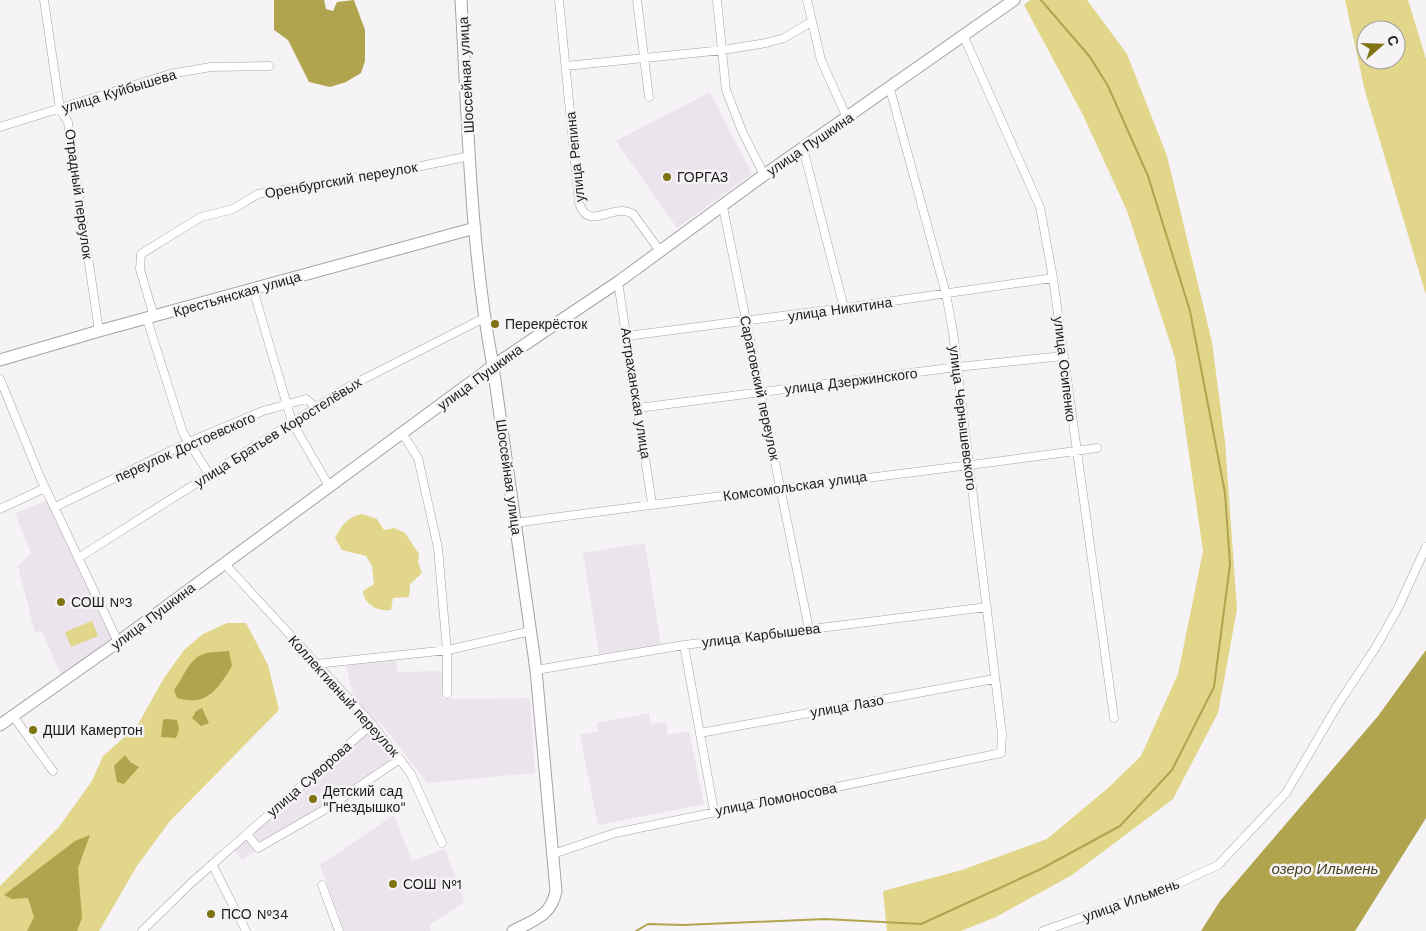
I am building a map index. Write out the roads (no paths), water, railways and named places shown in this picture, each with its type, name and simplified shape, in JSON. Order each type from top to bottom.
[{"type":"main road","name":"Шоссейная улица","points":[[461,0],[474,228],[484,318],[493,366],[536,670],[556,891],[552,907],[540,917],[513,931]]},
{"type":"main road","name":"улица Пушкина","points":[[0,725],[118,642],[493,366],[618,282],[764,175],[1014,0]]},
{"type":"main road","name":"Крестьянская улица","points":[[0,360],[474,228]]},
{"type":"street","name":"Отрадный переулок","points":[[44,0],[60,109],[68,122],[99,331]]},
{"type":"street","name":"улица Репина","points":[[559,0],[579,203],[582,212],[587,217],[594,218],[610,212],[626,210],[633,214],[660,251]]},
{"type":"street","points":[[637,0],[649,97]]},
{"type":"street","points":[[717,0],[726,90],[742,131],[764,175]]},
{"type":"street","points":[[806,0],[820,60],[847,118]]},
{"type":"street","points":[[566,66],[723,50],[784,38],[811,22]]},
{"type":"street","name":"улица Осипенко","points":[[963,35],[1040,207],[1053,278],[1114,718]]},
{"type":"street","name":"улица Куйбышева","points":[[0,127],[170,74],[210,67],[270,66]]},
{"type":"street","name":"улица Чернышевского","points":[[890,88],[946,294],[957,367],[1002,734],[1001,753]]},
{"type":"street","points":[[803,148],[844,308]]},
{"type":"street","name":"Оренбургский переулок","points":[[150,318],[140,270],[141,254],[201,217],[233,209],[258,194],[397,171],[470,156]]},
{"type":"street","name":"Саратовский переулок","points":[[723,206],[809,629]]},
{"type":"street","name":"улица Никитина","points":[[627,336],[746,322],[1053,278]]},
{"type":"street","name":"Астраханская улица","points":[[618,282],[652,504]]},
{"type":"street","points":[[253,289],[292,422],[329,486]]},
{"type":"street","points":[[150,318],[183,433],[209,474]]},
{"type":"street","name":"улица Братьев Коростелёвых","points":[[78,558],[350,386],[484,318]]},
{"type":"street","name":"улица Дзержинского","points":[[638,408],[855,382],[957,367],[1063,356]]},
{"type":"street","points":[[0,379],[45,488],[118,642]]},
{"type":"street","name":"переулок Достоевского","points":[[55,507],[189,442],[263,412],[306,399],[316,407]]},
{"type":"street","points":[[402,433],[418,458],[438,548],[447,651],[447,694]]},
{"type":"street","name":"Комсомольская улица","points":[[515,523],[1097,448]]},
{"type":"street","points":[[0,509],[45,488]]},
{"type":"street","name":"улица Ильмень","points":[[1043,931],[1177,884],[1218,865],[1286,793],[1337,706],[1376,647],[1398,608],[1426,547]]},
{"type":"street","name":"Коллективный переулок","points":[[224,563],[372,724],[400,759],[411,774],[442,843]]},
{"type":"street","name":"улица Карбышева","points":[[536,670],[684,645],[986,608]]},
{"type":"street","points":[[316,664],[447,651],[531,631]]},
{"type":"street","points":[[684,645],[714,811]]},
{"type":"street","name":"улица Лазо","points":[[700,733],[994,679]]},
{"type":"street","points":[[13,716],[53,770]]},
{"type":"street","name":"улица Суворова","points":[[142,931],[212,864],[372,724]]},
{"type":"street","name":"улица Ломоносова","points":[[553,854],[615,833],[1001,753]]},
{"type":"street","name":"улица Суворова","points":[[247,834],[258,848],[324,810],[400,759]]},
{"type":"street","points":[[212,864],[246,931]]},
{"type":"street","points":[[322,885],[339,931]]},
{"type":"water","points":[[274,0],[324,0],[326,9],[333,11],[337,2],[354,0],[365,30],[365,61],[361,73],[346,82],[330,87],[309,82],[288,40],[274,30]]},
{"type":"water","name":"озеро Ильмень","points":[[1426,650],[1426,818],[1355,931],[1201,931],[1220,901],[1378,716]]},
{"type":"water","points":[[229,651],[232,666],[216,689],[204,698],[196,700],[177,698],[174,690],[196,658],[208,653]]},
{"type":"water","points":[[202,708],[209,723],[201,726],[192,718],[196,711]]},
{"type":"water","points":[[163,720],[177,720],[179,729],[176,738],[161,737]]},
{"type":"water","points":[[125,755],[130,762],[139,767],[124,784],[117,782],[114,766]]},
{"type":"water","points":[[90,835],[78,868],[82,918],[77,931],[27,931],[34,917],[28,898],[12,899],[4,895],[75,841]]},
{"type":"waterway","points":[[636,931],[648,924],[683,925],[825,919],[921,924],[1041,869],[1120,826],[1172,770],[1214,687],[1230,564],[1225,493],[1190,311],[1148,176],[1108,86],[1090,57],[1041,0]]},
{"type":"place","name":"ГОРГАЗ","points":[[667,177]]},
{"type":"place","name":"Перекрёсток","points":[[495,324]]},
{"type":"place","name":"СОШ №3","points":[[61,602]]},
{"type":"place","name":"ДШИ Камертон","points":[[33,730]]},
{"type":"place","name":"Детский сад \"Гнездышко\"","points":[[313,799]]},
{"type":"place","name":"СОШ №1","points":[[393,884]]},
{"type":"place","name":"ПСО №34","points":[[211,914]]}]
